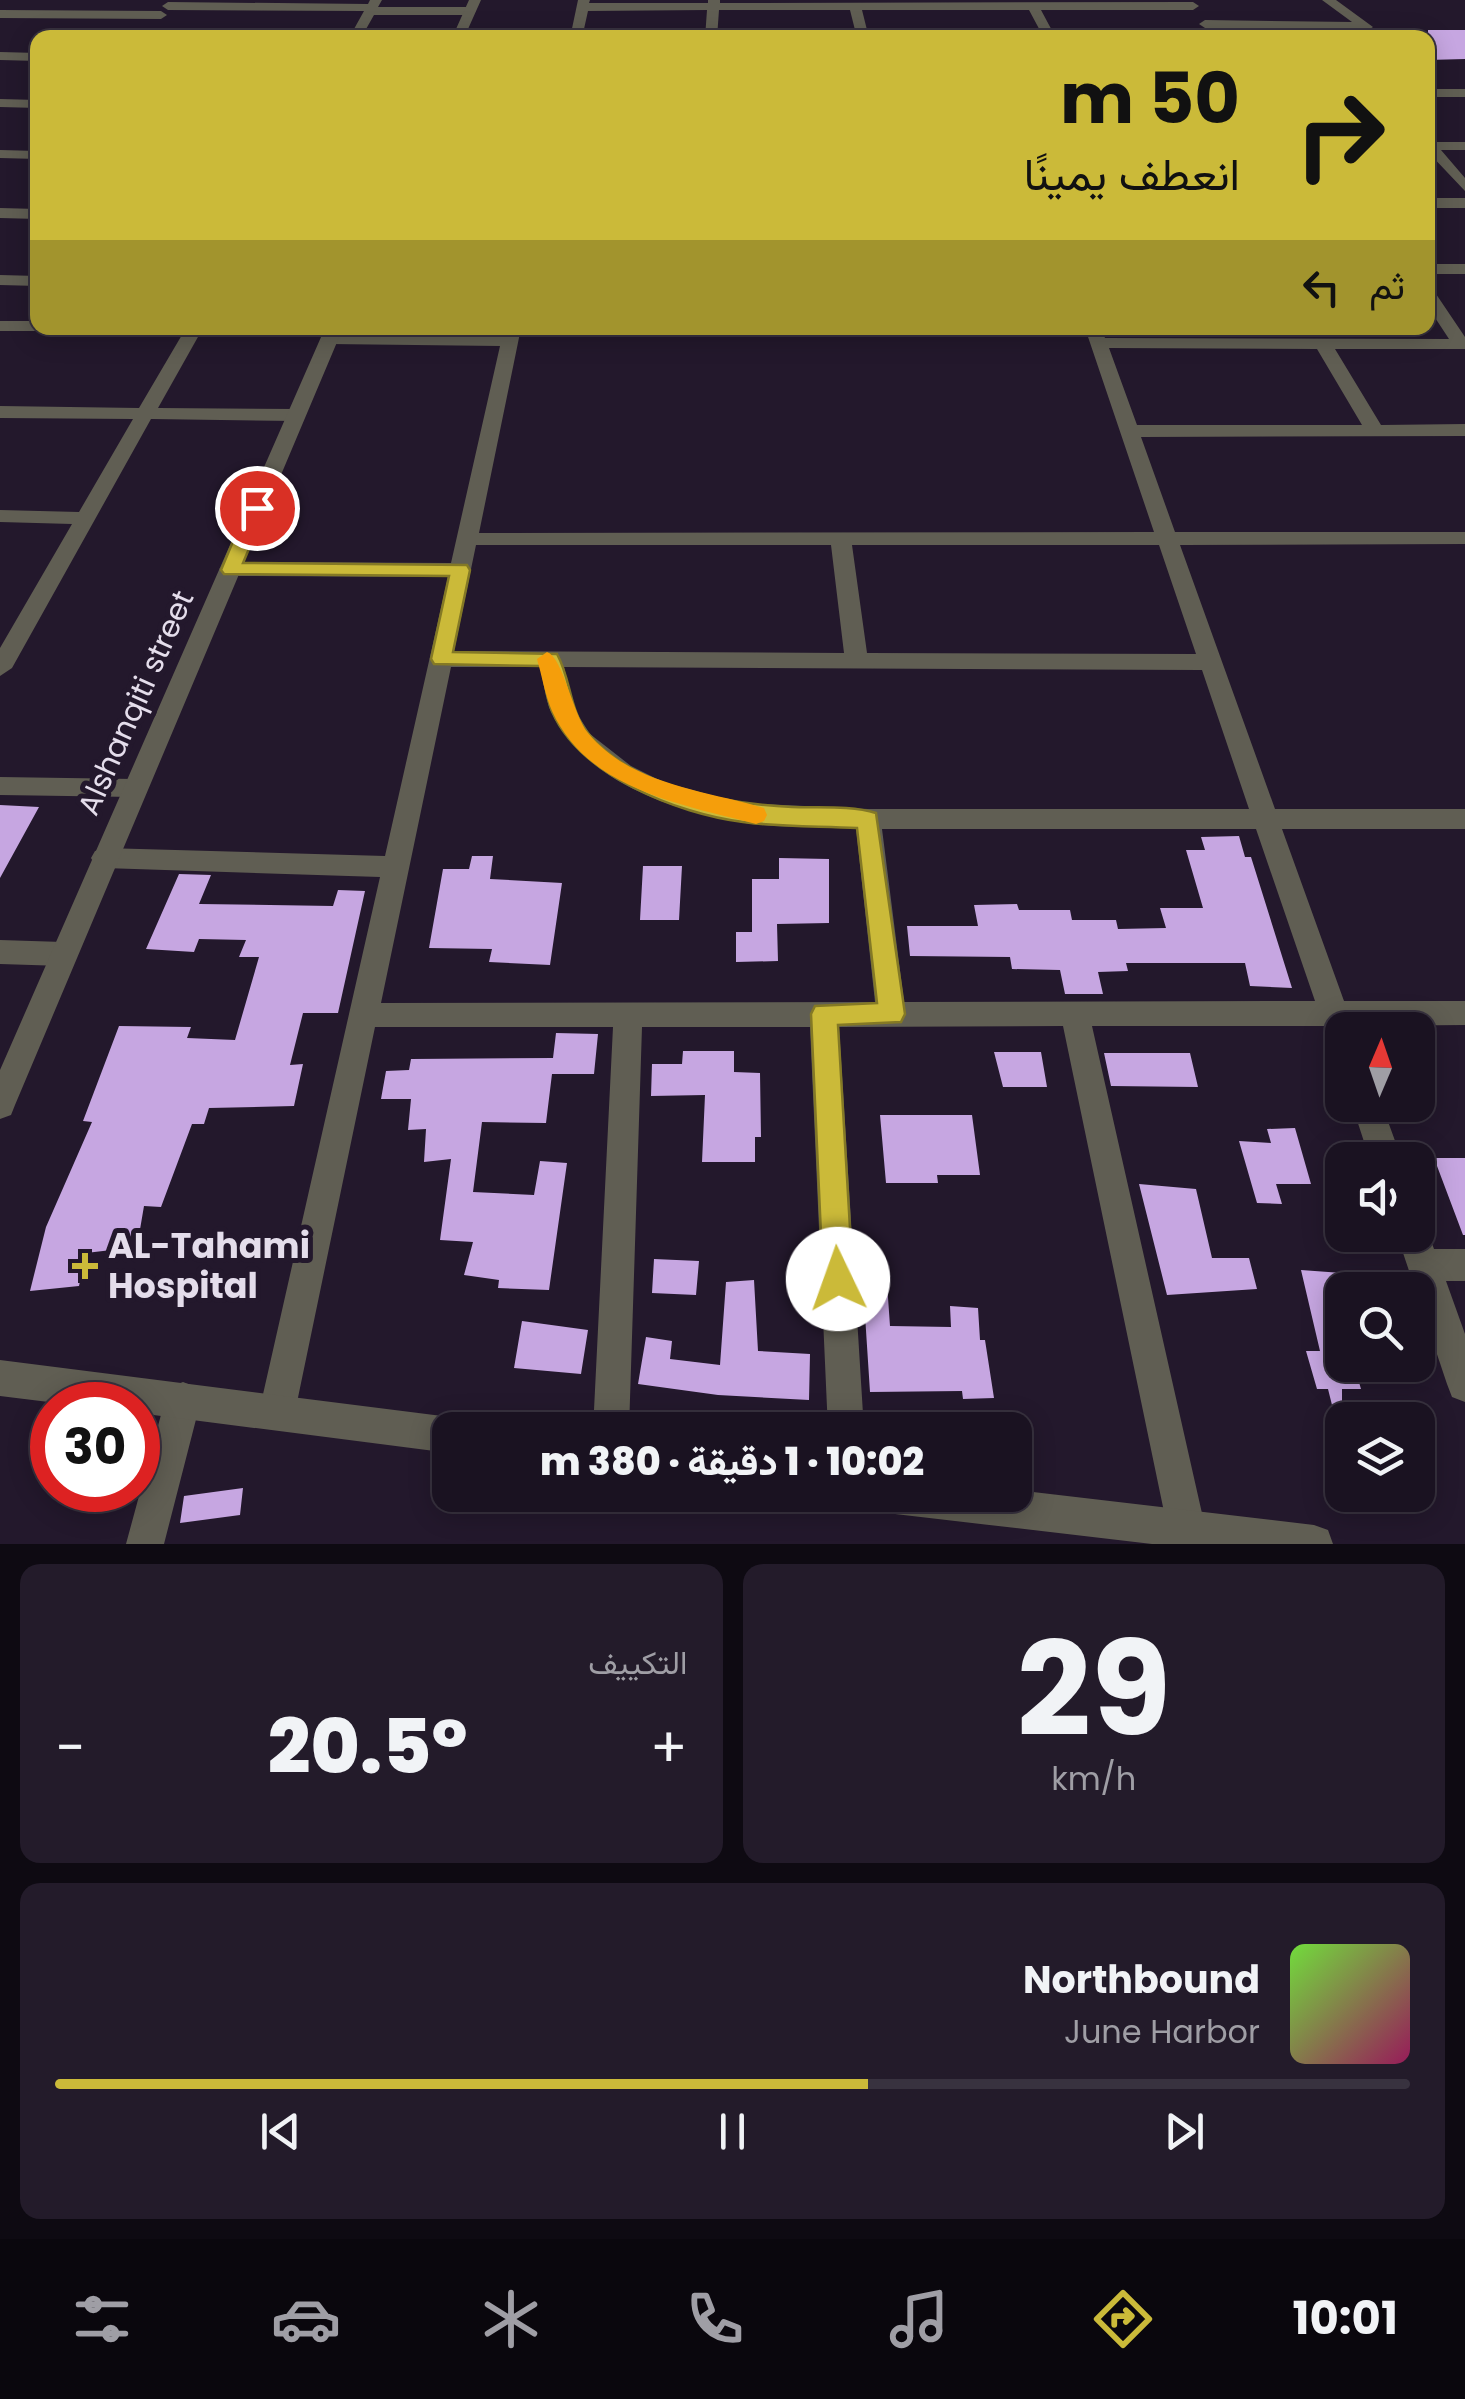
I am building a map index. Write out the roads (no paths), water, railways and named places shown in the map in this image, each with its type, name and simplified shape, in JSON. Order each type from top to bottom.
[{"type":"street","points":[[1328,0],[1370,30]]},
{"type":"street","points":[[711,30],[713,3]]},
{"type":"street","points":[[578,30],[584,4],[856,7],[1191,3],[1209,30]]},
{"type":"street","points":[[360,30],[373,6]]},
{"type":"street","points":[[0,14],[168,7],[472,6],[462,30]]},
{"type":"street","points":[[1033,6],[1046,30]]},
{"type":"street","points":[[151,26],[168,7]]},
{"type":"street","points":[[856,7],[861,30]]},
{"type":"street","points":[[1205,24],[1366,26]]},
{"type":"street","points":[[0,56],[30,57]]},
{"type":"street","points":[[1435,91],[1465,93]]},
{"type":"street","points":[[0,104],[30,104]]},
{"type":"street","points":[[1435,146],[1465,146]]},
{"type":"street","points":[[1435,153],[1465,187]]},
{"type":"street","points":[[0,154],[30,155]]},
{"type":"street","points":[[1435,203],[1465,203]]},
{"type":"street","points":[[0,213],[30,214]]},
{"type":"street","points":[[1435,269],[1465,269]]},
{"type":"street","points":[[0,280],[30,281]]},
{"type":"street","points":[[1435,305],[1463,344]]},
{"type":"street","points":[[0,326],[30,326]]},
{"type":"street","points":[[0,668],[9,636],[86,518],[190,335]]},
{"type":"street","name":"Alshanqiti street","points":[[0,1105],[330,335]]},
{"type":"street","points":[[277,1412],[512,335]]},
{"type":"street","points":[[1333,1012],[1096,335],[1463,344]]},
{"type":"street","points":[[1322,343],[1375,430]]},
{"type":"street","points":[[0,412],[296,415]]},
{"type":"street","points":[[1130,430],[1465,430]]},
{"type":"street","points":[[0,516],[86,518]]},
{"type":"street","points":[[467,538],[1458,538],[1465,560]]},
{"type":"street","points":[[842,538],[857,660]]},
{"type":"street","points":[[230,570],[460,570]]},
{"type":"street","points":[[441,659],[1211,662]]},
{"type":"street","points":[[550,659],[562,710],[581,740],[622,772],[655,789],[740,813],[868,819],[1465,819]]},
{"type":"street","points":[[0,786],[134,788]]},
{"type":"street","points":[[868,819],[891,1014]]},
{"type":"street","points":[[104,858],[396,867]]},
{"type":"street","points":[[0,952],[63,954]]},
{"type":"street","points":[[363,1014],[1075,1014],[1325,1024]]},
{"type":"street","points":[[612,1412],[628,1014]]},
{"type":"street","points":[[824,1014],[845,1412]]},
{"type":"street","points":[[1075,1014],[1187,1530]]},
{"type":"street","points":[[1435,1017],[1465,1014]]},
{"type":"street","points":[[1419,1252],[1465,1384]]},
{"type":"street","points":[[1424,1252],[1465,1265]]},
{"type":"street","points":[[0,1378],[432,1433]]},
{"type":"street","points":[[146,1544],[183,1400]]},
{"type":"street","points":[[1032,1511],[1310,1544]]},
{"type":"place","name":"AL-Tahami Hospital","points":[[85,1266]]}]
